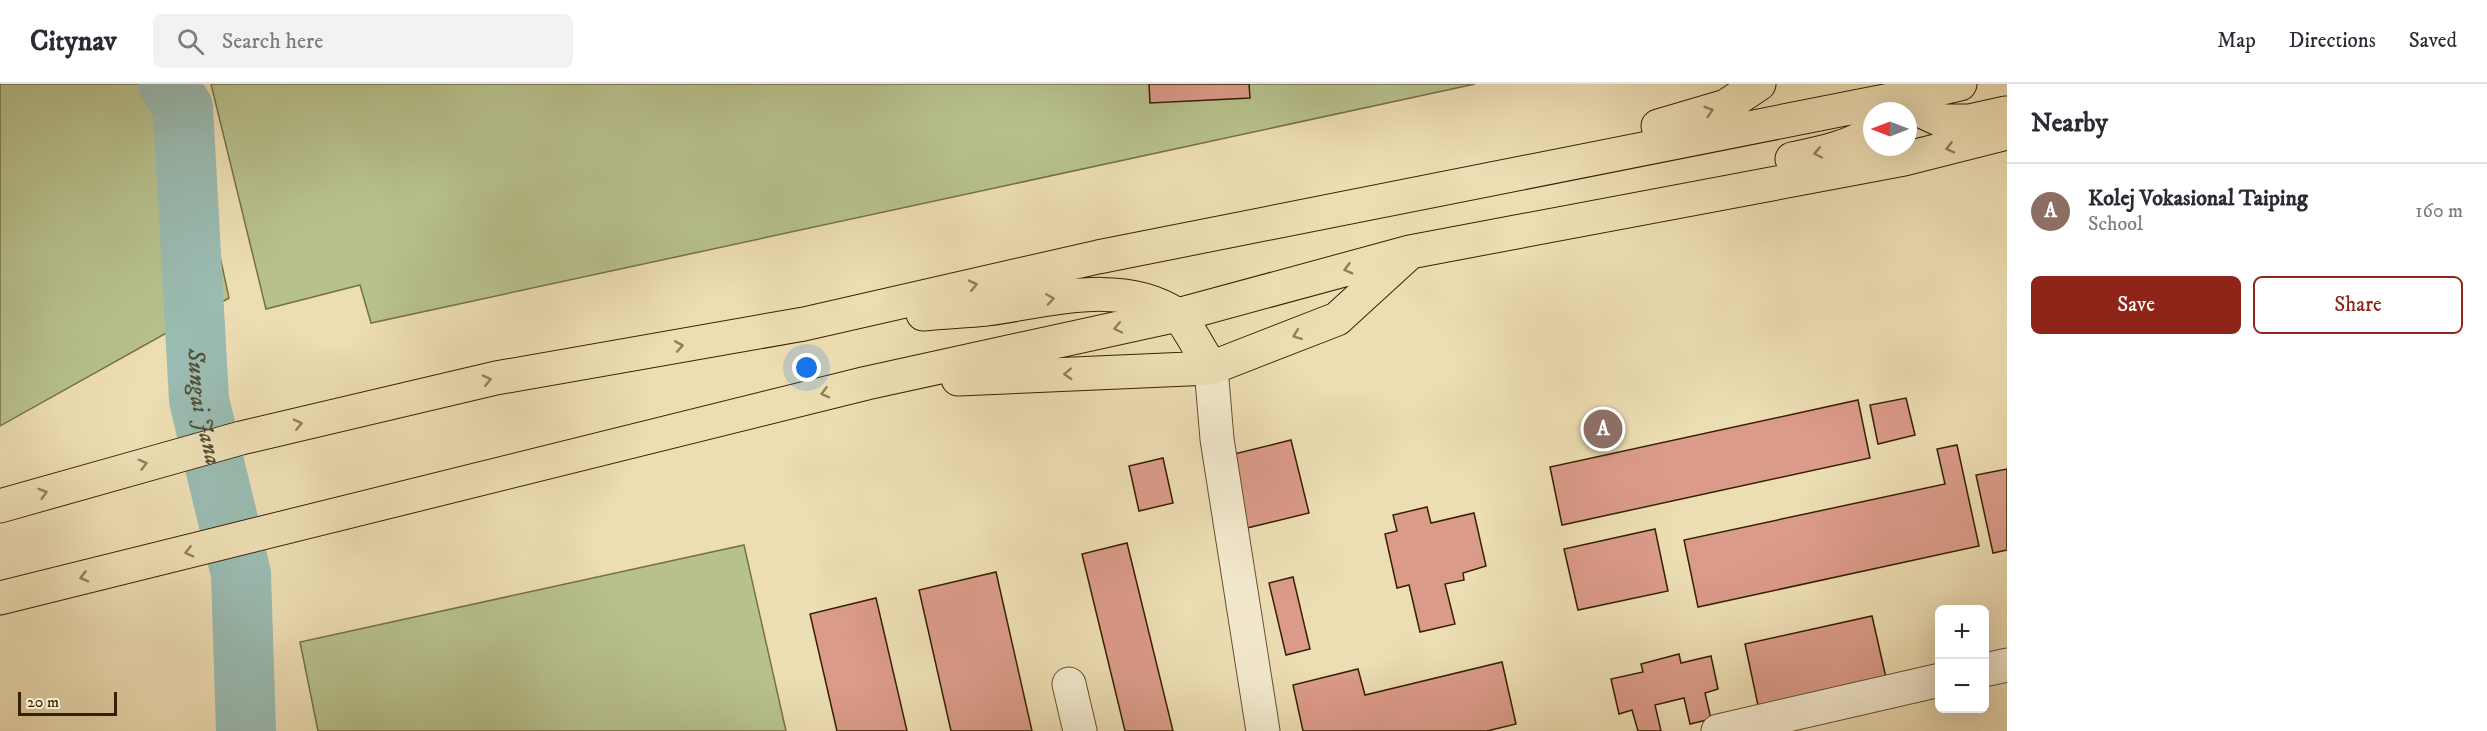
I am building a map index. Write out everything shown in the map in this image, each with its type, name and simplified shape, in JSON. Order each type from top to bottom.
[{"type":"main road","points":[[1493,177],[1726,106],[1759,84]]},
{"type":"main road","points":[[0,506],[241,438],[496,378],[804,324],[1098,257],[1960,84]]},
{"type":"main road","points":[[1894,98],[1943,121],[1969,121],[2007,113]]},
{"type":"main road","points":[[0,598],[867,383],[1178,315],[1410,252],[1904,159],[2007,133]]},
{"type":"main road","points":[[867,383],[1211,368],[1337,319],[1410,252],[1456,226],[1833,150],[1863,138]]},
{"type":"main road","points":[[804,324],[987,309],[1071,296],[1116,295],[1147,300],[1178,315],[1211,368]]},
{"type":"lane","points":[[1211,368],[1217,439],[1263,731]]},
{"type":"lane","points":[[1989,669],[2007,665]]},
{"type":"lane","points":[[1718,731],[1935,681]]},
{"type":"lane","points":[[1069,684],[1080,731]]},
{"type":"green space","points":[[0,84],[183,84],[229,298],[0,426]]},
{"type":"green space","points":[[211,84],[1475,84],[371,323],[360,285],[266,309]]},
{"type":"green space","points":[[744,545],[786,731],[318,731],[300,642]]},
{"type":"building","points":[[1149,84],[1249,84],[1250,98],[1150,103]]},
{"type":"building","points":[[1906,398],[1915,435],[1878,444],[1870,405]]},
{"type":"building","points":[[1858,400],[1870,458],[1562,525],[1550,467]]},
{"type":"building","points":[[1291,440],[1309,513],[1247,528],[1230,455]]},
{"type":"building","points":[[1957,445],[1979,546],[1698,607],[1684,540],[1945,484],[1937,449]]},
{"type":"building","points":[[1163,458],[1173,503],[1139,511],[1129,466]]},
{"type":"building","points":[[2007,469],[2007,550],[1993,553],[1976,475]]},
{"type":"building","points":[[1427,507],[1431,523],[1474,513],[1486,566],[1463,573],[1464,580],[1445,584],[1455,624],[1420,632],[1409,585],[1397,588],[1385,534],[1397,531],[1393,515]]},
{"type":"building","points":[[1655,529],[1668,591],[1578,610],[1564,549]]},
{"type":"building","points":[[1127,543],[1173,731],[1125,731],[1082,554]]},
{"type":"building","points":[[996,572],[1032,731],[951,731],[919,590]]},
{"type":"building","points":[[1293,577],[1310,649],[1286,655],[1269,583]]},
{"type":"building","points":[[876,598],[907,731],[837,731],[810,614]]},
{"type":"building","points":[[1872,616],[1887,682],[1759,710],[1745,644]]},
{"type":"building","points":[[1679,654],[1681,663],[1711,656],[1718,689],[1705,693],[1711,719],[1690,724],[1684,698],[1655,705],[1661,731],[1638,731],[1632,710],[1619,714],[1611,679],[1643,672],[1641,664]]},
{"type":"building","points":[[1502,662],[1516,724],[1487,731],[1303,731],[1293,685],[1358,669],[1365,695]]},
{"type":"waterway","name":"Sungai Jana","points":[[168,84],[183,108],[199,400],[241,574],[246,731]]},
{"type":"place","name":"Kolej Vokasional Taiping","points":[[1603,429]]}]
